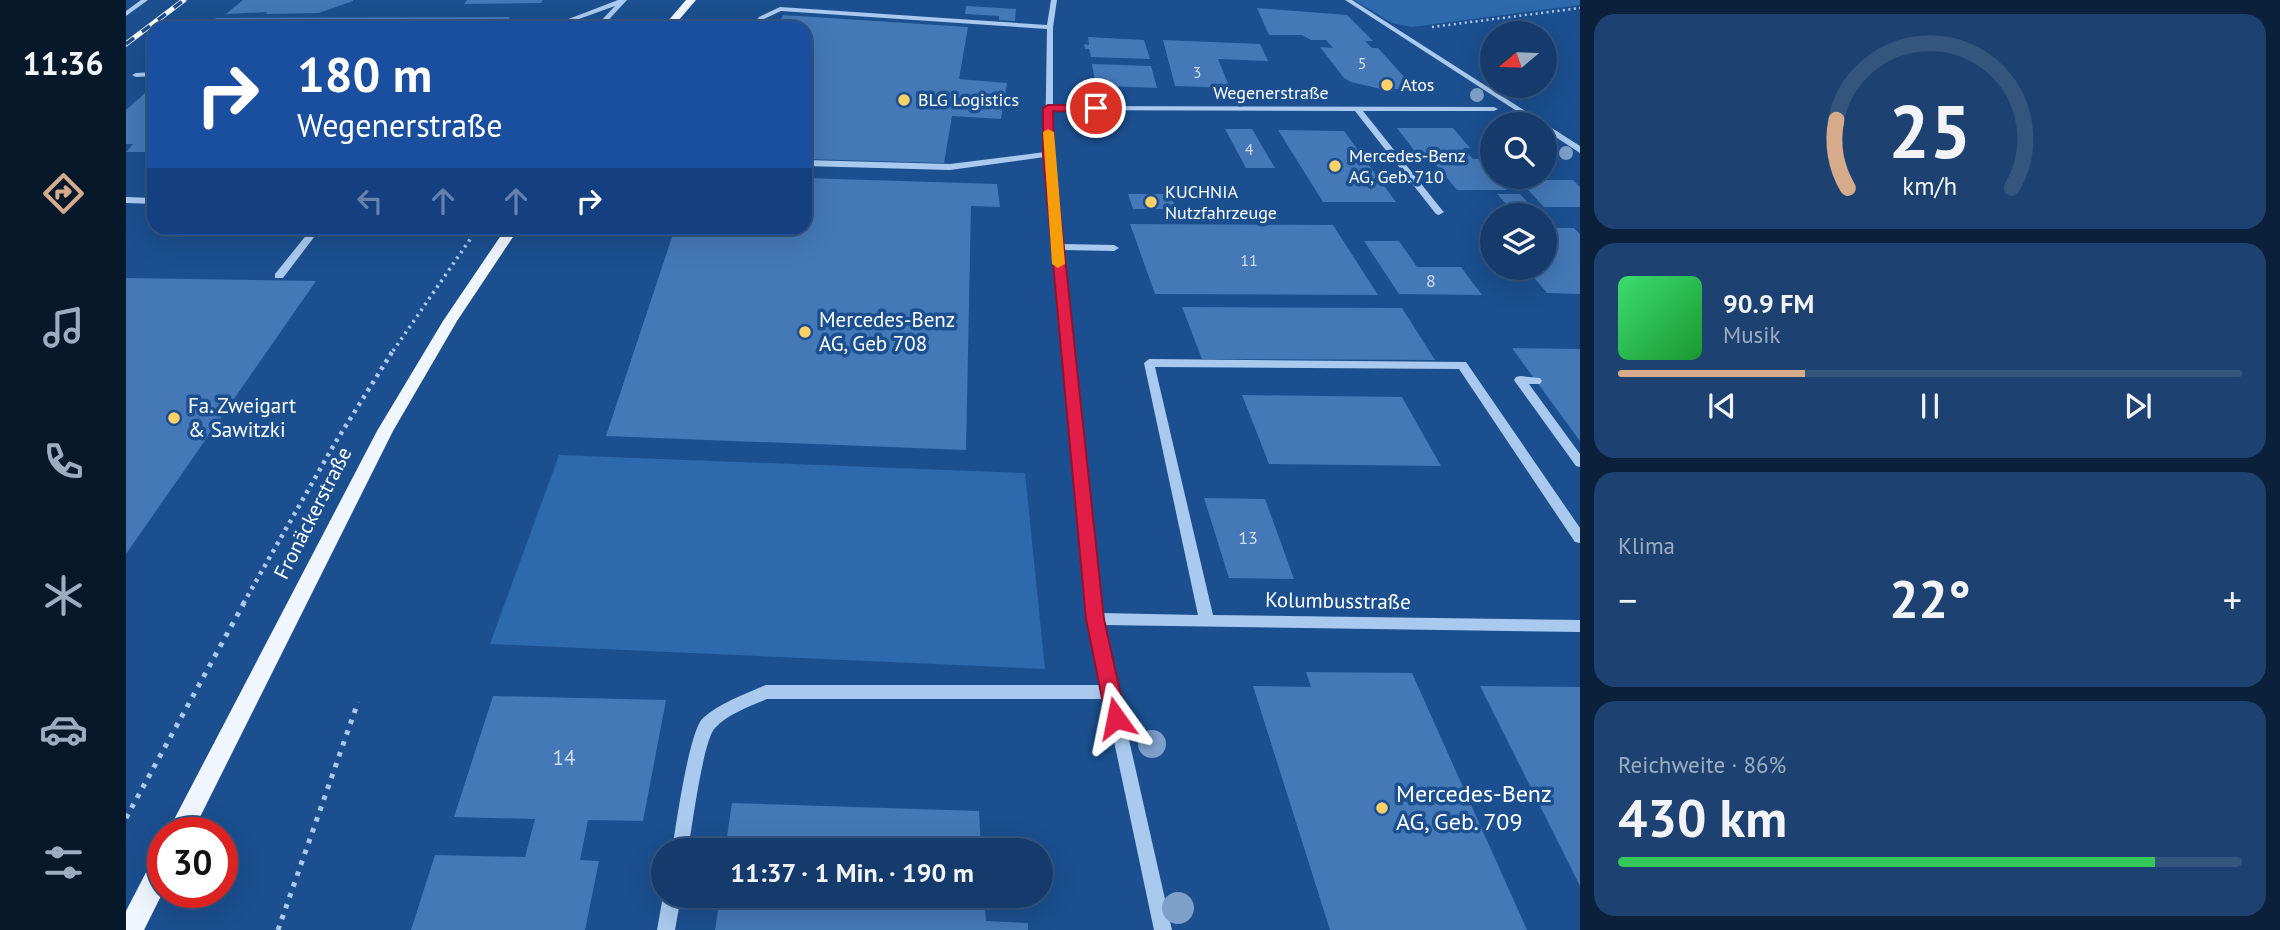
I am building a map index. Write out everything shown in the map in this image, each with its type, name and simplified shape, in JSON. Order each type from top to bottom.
[{"type":"main road","points":[[673,21],[691,0]]},
{"type":"main road","name":"Fronäckerstraße","points":[[188,817],[385,431],[450,321],[507,235]]},
{"type":"main road","points":[[130,930],[147,897]]},
{"type":"street","points":[[126,14],[145,0]]},
{"type":"street","points":[[1054,0],[1048,108],[1049,155],[1095,619],[1163,930]]},
{"type":"street","points":[[568,21],[622,2]]},
{"type":"street","points":[[604,21],[622,2]]},
{"type":"street","points":[[760,21],[780,9],[1051,27]]},
{"type":"street","points":[[135,75],[147,74]]},
{"type":"street","name":"Wegenerstraße","points":[[1048,108],[1494,109]]},
{"type":"street","points":[[1357,109],[1439,212]]},
{"type":"street","points":[[812,163],[950,167],[1049,155]]},
{"type":"street","points":[[279,276],[311,235]]},
{"type":"street","points":[[1057,247],[1114,248]]},
{"type":"street","points":[[1207,621],[1149,363],[1462,365],[1580,538]]},
{"type":"street","points":[[1536,381],[1520,380],[1580,463]]},
{"type":"street","name":"Kolumbusstraße","points":[[1095,619],[1580,626]]},
{"type":"street","points":[[682,838],[696,757],[706,725],[750,697],[765,692],[1111,692]]},
{"type":"street","points":[[666,930],[670,908]]},
{"type":"lane","points":[[1348,0],[1524,112]]},
{"type":"lane","points":[[1557,134],[1580,150]]},
{"type":"lane","points":[[126,200],[147,201]]},
{"type":"path","points":[[1400,32],[1580,8]]},
{"type":"path","points":[[126,818],[331,451],[394,348],[473,235]]},
{"type":"path","points":[[278,930],[358,702]]},
{"type":"shaded area","points":[[1354,0],[1580,0],[1580,5],[1412,27],[1392,23]]},
{"type":"shaded area","points":[[559,455],[1025,473],[1045,669],[490,644]]},
{"type":"building","points":[[243,0],[353,1],[319,13],[226,14]]},
{"type":"building","points":[[467,0],[543,0],[541,3],[464,4]]},
{"type":"building","points":[[966,6],[1016,9],[1015,21],[999,20],[999,16],[965,14]]},
{"type":"building","points":[[1257,8],[1347,15],[1373,41],[1365,41],[1372,48],[1378,48],[1415,89],[1381,89],[1351,82],[1344,78],[1320,47],[1333,48],[1326,40],[1311,40],[1302,35],[1269,35]]},
{"type":"building","name":"BLG Logistics","points":[[783,15],[968,27],[959,79],[1007,83],[1001,119],[952,116],[944,163],[812,159],[812,21],[780,21]]},
{"type":"building","points":[[510,17],[508,21],[213,21],[216,18]]},
{"type":"building","points":[[1088,37],[1144,40],[1150,59],[1091,57],[1084,44],[1089,45]]},
{"type":"building","points":[[1163,40],[1260,44],[1268,61],[1218,59],[1230,88],[1175,86]]},
{"type":"building","points":[[1092,64],[1151,66],[1157,88],[1106,86],[1095,81]]},
{"type":"building","points":[[147,91],[147,152],[126,152],[133,144],[126,144],[126,110]]},
{"type":"building","points":[[1397,128],[1453,128],[1470,148],[1463,148],[1473,159],[1480,160],[1480,189],[1507,190],[1457,190],[1427,154],[1417,154]]},
{"type":"building","points":[[1225,129],[1252,129],[1275,168],[1246,168]]},
{"type":"building","name":"Mercedes-Benz AG, Geb. 710","points":[[1278,130],[1344,131],[1396,202],[1323,202]]},
{"type":"building","name":"Mercedes-Benz AG, Geb 708","points":[[812,178],[997,184],[1000,207],[971,206],[966,450],[606,436],[673,235],[812,235]]},
{"type":"building","points":[[1557,180],[1573,180],[1580,187],[1580,207],[1557,207],[1557,203],[1540,203],[1527,189],[1557,189]]},
{"type":"building","name":"KUCHNIA Nutzfahrzeuge","points":[[1128,194],[1170,194],[1176,209],[1133,209]]},
{"type":"building","points":[[1497,194],[1520,194],[1528,203],[1505,203]]},
{"type":"building","points":[[1130,224],[1333,225],[1378,295],[1155,294]]},
{"type":"building","points":[[1557,228],[1574,228],[1580,234],[1580,294],[1547,293],[1536,280],[1557,280]]},
{"type":"building","points":[[1364,241],[1399,241],[1417,267],[1461,267],[1482,295],[1399,294]]},
{"type":"building","name":"Fa. Zweigart & Sawitzki","points":[[126,278],[316,281],[126,554]]},
{"type":"building","points":[[1182,307],[1402,308],[1435,360],[1202,359]]},
{"type":"building","points":[[1512,348],[1580,349],[1580,441]]},
{"type":"building","points":[[1242,395],[1402,397],[1441,466],[1269,464]]},
{"type":"building","points":[[1204,498],[1265,499],[1294,579],[1229,578]]},
{"type":"building","name":"Mercedes-Benz AG, Geb. 709","points":[[1306,672],[1412,673],[1527,930],[1330,930],[1253,686],[1311,687]]},
{"type":"building","points":[[1480,686],[1580,687],[1580,886]]},
{"type":"building","points":[[493,696],[666,700],[643,821],[588,820],[580,860],[599,861],[585,930],[411,930],[435,855],[525,857],[535,819],[454,817]]},
{"type":"building","points":[[732,803],[979,811],[980,838],[727,838]]},
{"type":"building","points":[[718,908],[985,908],[986,921],[1028,923],[1028,930],[715,930]]},
{"type":"railway","points":[[156,21],[184,0]]},
{"type":"railway","points":[[126,44],[147,28]]},
{"type":"slow traffic","points":[[1048,132],[1058,264]]},
{"type":"place","name":"Atos","points":[[1387,85]]},
{"type":"place","name":"BLG Logistics","points":[[904,100]]},
{"type":"place","name":"Mercedes-Benz AG, Geb. 710","points":[[1335,166]]},
{"type":"place","name":"KUCHNIA Nutzfahrzeuge","points":[[1151,202]]},
{"type":"place","name":"Mercedes-Benz AG, Geb 708","points":[[805,332]]},
{"type":"place","name":"Fa. Zweigart & Sawitzki","points":[[174,418]]},
{"type":"place","name":"Mercedes-Benz AG, Geb. 709","points":[[1382,808]]},
{"type":"route","points":[[1096,108],[1048,108],[1049,155],[1095,619],[1116,718]]}]
